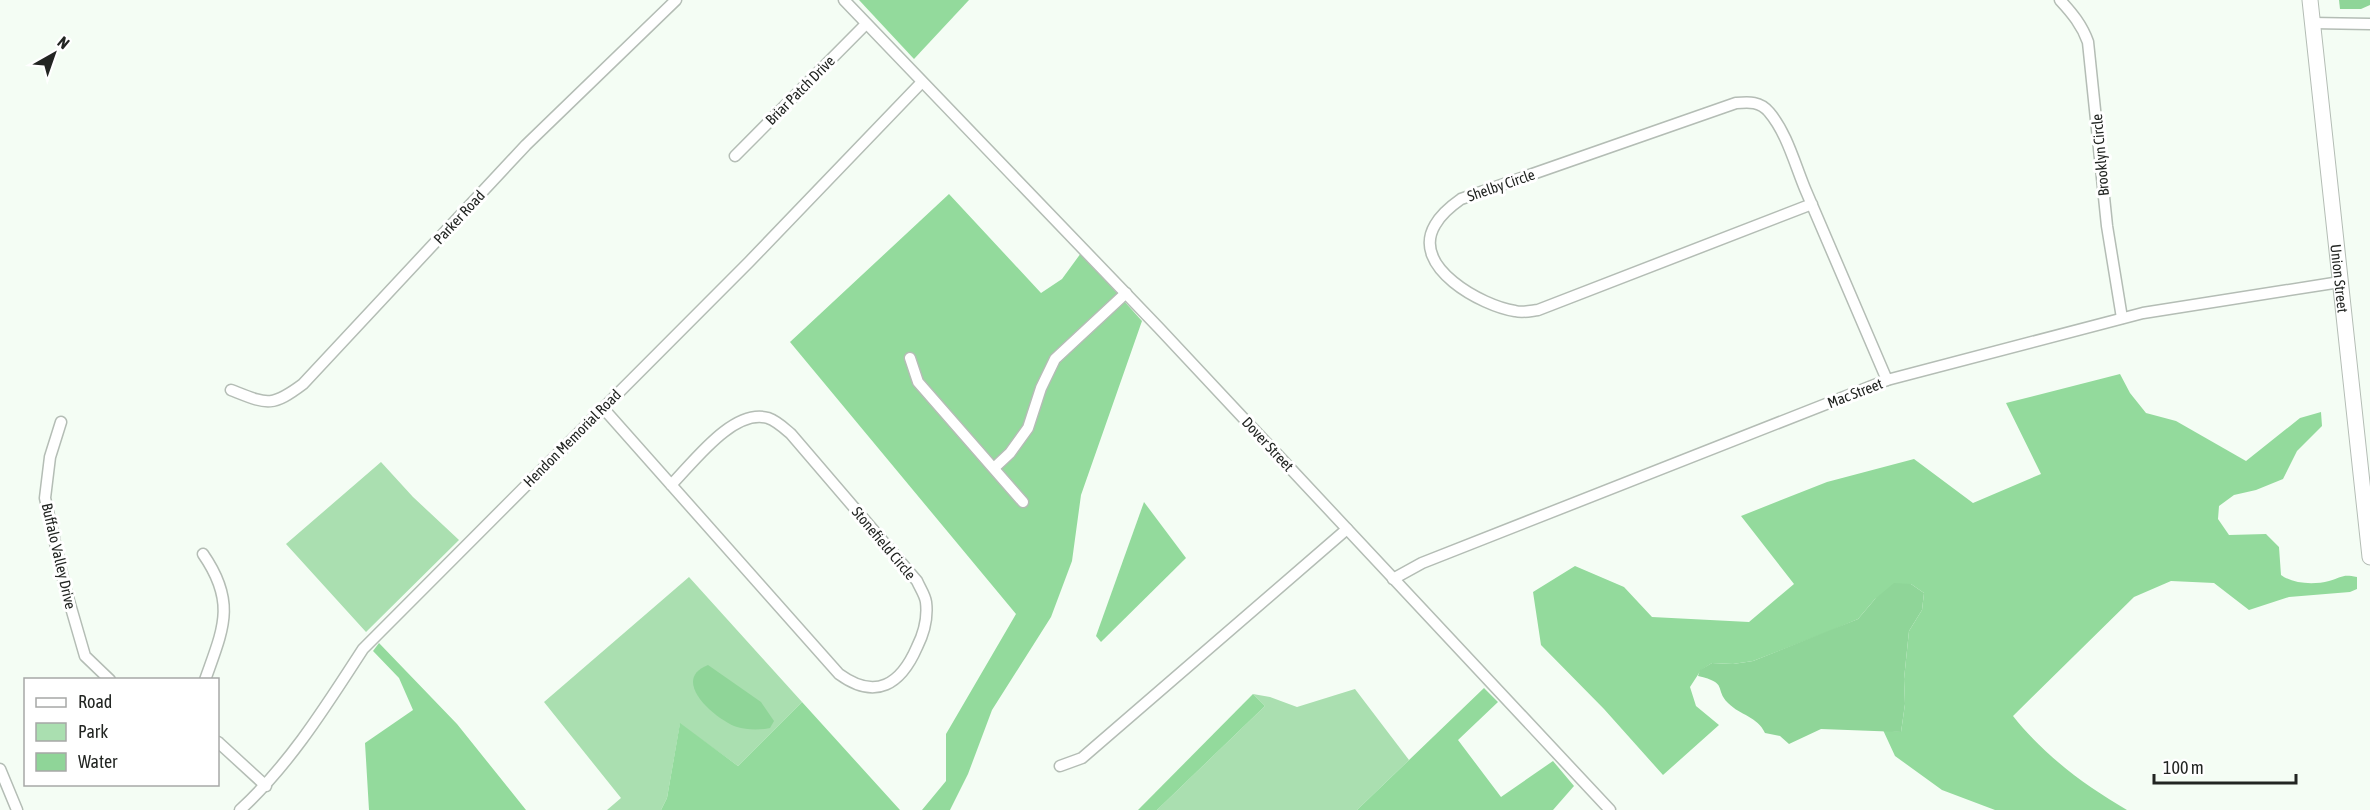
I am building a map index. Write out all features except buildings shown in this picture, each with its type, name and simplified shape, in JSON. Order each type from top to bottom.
[{"type":"main road","name":"Union Street","points":[[2310,0],[2370,557]]},
{"type":"street","name":"Parker Road","points":[[231,390],[259,401],[272,402],[285,398],[303,384],[526,145],[676,0]]},
{"type":"street","name":"Dover Street","points":[[844,0],[1126,293],[1610,810]]},
{"type":"street","name":"Brooklyn Circle","points":[[2060,0],[2084,29],[2088,42],[2107,226],[2122,318]]},
{"type":"street","points":[[2312,23],[2370,24]]},
{"type":"street","name":"Briar Patch Drive","points":[[735,156],[866,24]]},
{"type":"street","name":"Hendon Memorial Road","points":[[240,810],[266,786],[316,721],[363,649],[749,262],[922,81]]},
{"type":"street","name":"Shelby Circle","points":[[1812,204],[1538,310],[1524,312],[1493,305],[1445,276],[1434,261],[1430,244],[1433,226],[1446,210],[1461,199],[1736,103],[1759,104],[1768,111],[1777,124],[1812,204],[1887,380]]},
{"type":"street","name":"Mac Street","points":[[1393,579],[1422,563],[1887,380],[2122,318],[2340,282]]},
{"type":"street","points":[[994,468],[1010,453],[1028,428],[1041,388],[1055,359],[1126,293]]},
{"type":"street","points":[[910,358],[918,382],[1023,502]]},
{"type":"street","name":"Stonefield Circle","points":[[603,408],[671,485],[839,674],[849,682],[864,687],[879,688],[892,682],[908,667],[925,627],[927,614],[926,599],[917,581],[781,425],[767,418],[755,417],[729,426],[671,485]]},
{"type":"street","name":"Buffalo Valley Drive","points":[[61,422],[50,457],[45,498],[65,587],[85,656],[108,678]]},
{"type":"street","points":[[1060,766],[1082,758],[1347,529]]},
{"type":"street","points":[[203,554],[216,573],[225,617],[206,678]]},
{"type":"street","points":[[219,742],[266,786]]},
{"type":"street","points":[[0,769],[17,810]]},
{"type":"green space","points":[[381,462],[413,497],[459,540],[366,632],[286,544]]},
{"type":"green space","points":[[689,577],[802,702],[738,766],[680,724],[667,798],[661,810],[607,810],[621,798],[544,702]]},
{"type":"green space","points":[[1355,689],[1409,760],[1357,810],[1157,810],[1265,706],[1253,694],[1270,697],[1297,707]]},
{"type":"shaded area","points":[[859,0],[969,0],[914,59]]},
{"type":"shaded area","points":[[949,194],[1041,293],[1062,279],[1081,253],[1142,321],[1081,495],[1072,561],[1051,617],[992,710],[968,774],[950,810],[922,810],[946,781],[946,734],[1016,614],[790,342]]},
{"type":"shaded area","points":[[2120,374],[2130,393],[2146,413],[2176,421],[2246,461],[2300,418],[2321,412],[2322,426],[2297,451],[2283,479],[2256,490],[2234,495],[2219,506],[2218,519],[2229,535],[2266,534],[2279,547],[2281,575],[2286,578],[2310,583],[2345,576],[2357,577],[2357,589],[2350,592],[2289,597],[2249,610],[2214,583],[2171,581],[2134,597],[2013,716],[2051,756],[2095,790],[2127,810],[1995,810],[1942,790],[1895,756],[1883,730],[1901,732],[1909,631],[1922,610],[1924,593],[1911,584],[1875,599],[1858,619],[1830,631],[1753,661],[1733,664],[1712,663],[1701,670],[1690,687],[1696,706],[1719,725],[1663,775],[1604,709],[1541,645],[1533,592],[1575,566],[1624,587],[1652,617],[1749,622],[1794,584],[1741,516],[1827,482],[1914,459],[1973,503],[2041,474],[2006,403]]},
{"type":"shaded area","points":[[1144,502],[1186,558],[1101,642],[1096,636]]},
{"type":"shaded area","points":[[379,643],[457,724],[526,810],[369,810],[365,743],[413,710],[399,678],[373,651]]},
{"type":"shaded area","points":[[1484,688],[1498,702],[1458,740],[1501,797],[1553,761],[1574,786],[1553,810],[1357,810]]},
{"type":"shaded area","points":[[1253,694],[1265,706],[1157,810],[1138,810]]},
{"type":"shaded area","points":[[802,702],[900,810],[661,810],[667,798],[680,723],[738,766]]},
{"type":"water","points":[[2339,0],[2370,0],[2370,5],[2361,9],[2340,9]]},
{"type":"water","points":[[1894,583],[1911,584],[1924,593],[1922,610],[1909,631],[1901,732],[1821,729],[1789,744],[1780,736],[1765,733],[1758,723],[1728,703],[1714,681],[1698,676],[1700,670],[1712,663],[1733,664],[1753,661],[1858,619],[1875,599]]},
{"type":"water","points":[[708,665],[761,702],[774,721],[770,728],[737,727],[708,708],[694,689],[693,680],[697,672]]}]
